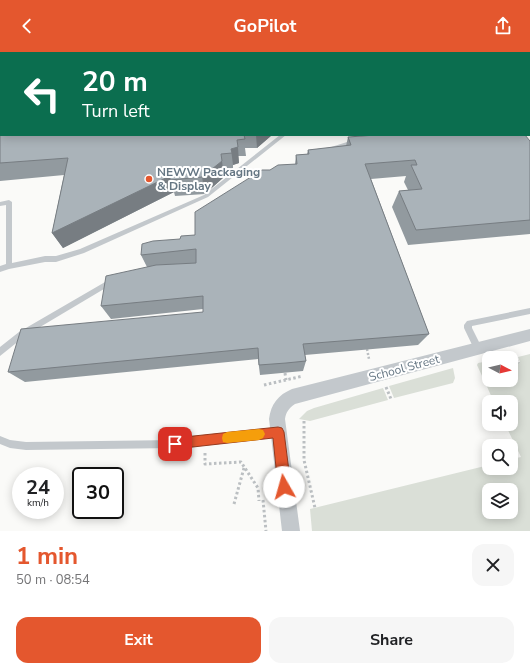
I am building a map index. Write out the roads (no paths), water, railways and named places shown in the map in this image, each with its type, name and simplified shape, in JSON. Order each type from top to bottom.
[{"type":"street","name":"School Street","points":[[278,432],[276,419],[277,412],[286,400],[292,397],[530,335]]},
{"type":"street","points":[[278,432],[291,531]]},
{"type":"lane","points":[[0,269],[45,259],[56,259],[82,251],[206,196],[282,136]]},
{"type":"lane","points":[[326,151],[368,136]]},
{"type":"lane","points":[[0,204],[9,202],[9,266]]},
{"type":"lane","points":[[0,352],[22,334],[121,276]]},
{"type":"lane","points":[[478,348],[468,328],[470,323],[530,311]]},
{"type":"lane","points":[[0,440],[10,444],[26,446],[175,444],[278,432]]},
{"type":"place","name":"NEWW Packaging & Display","points":[[149,179]]}]
